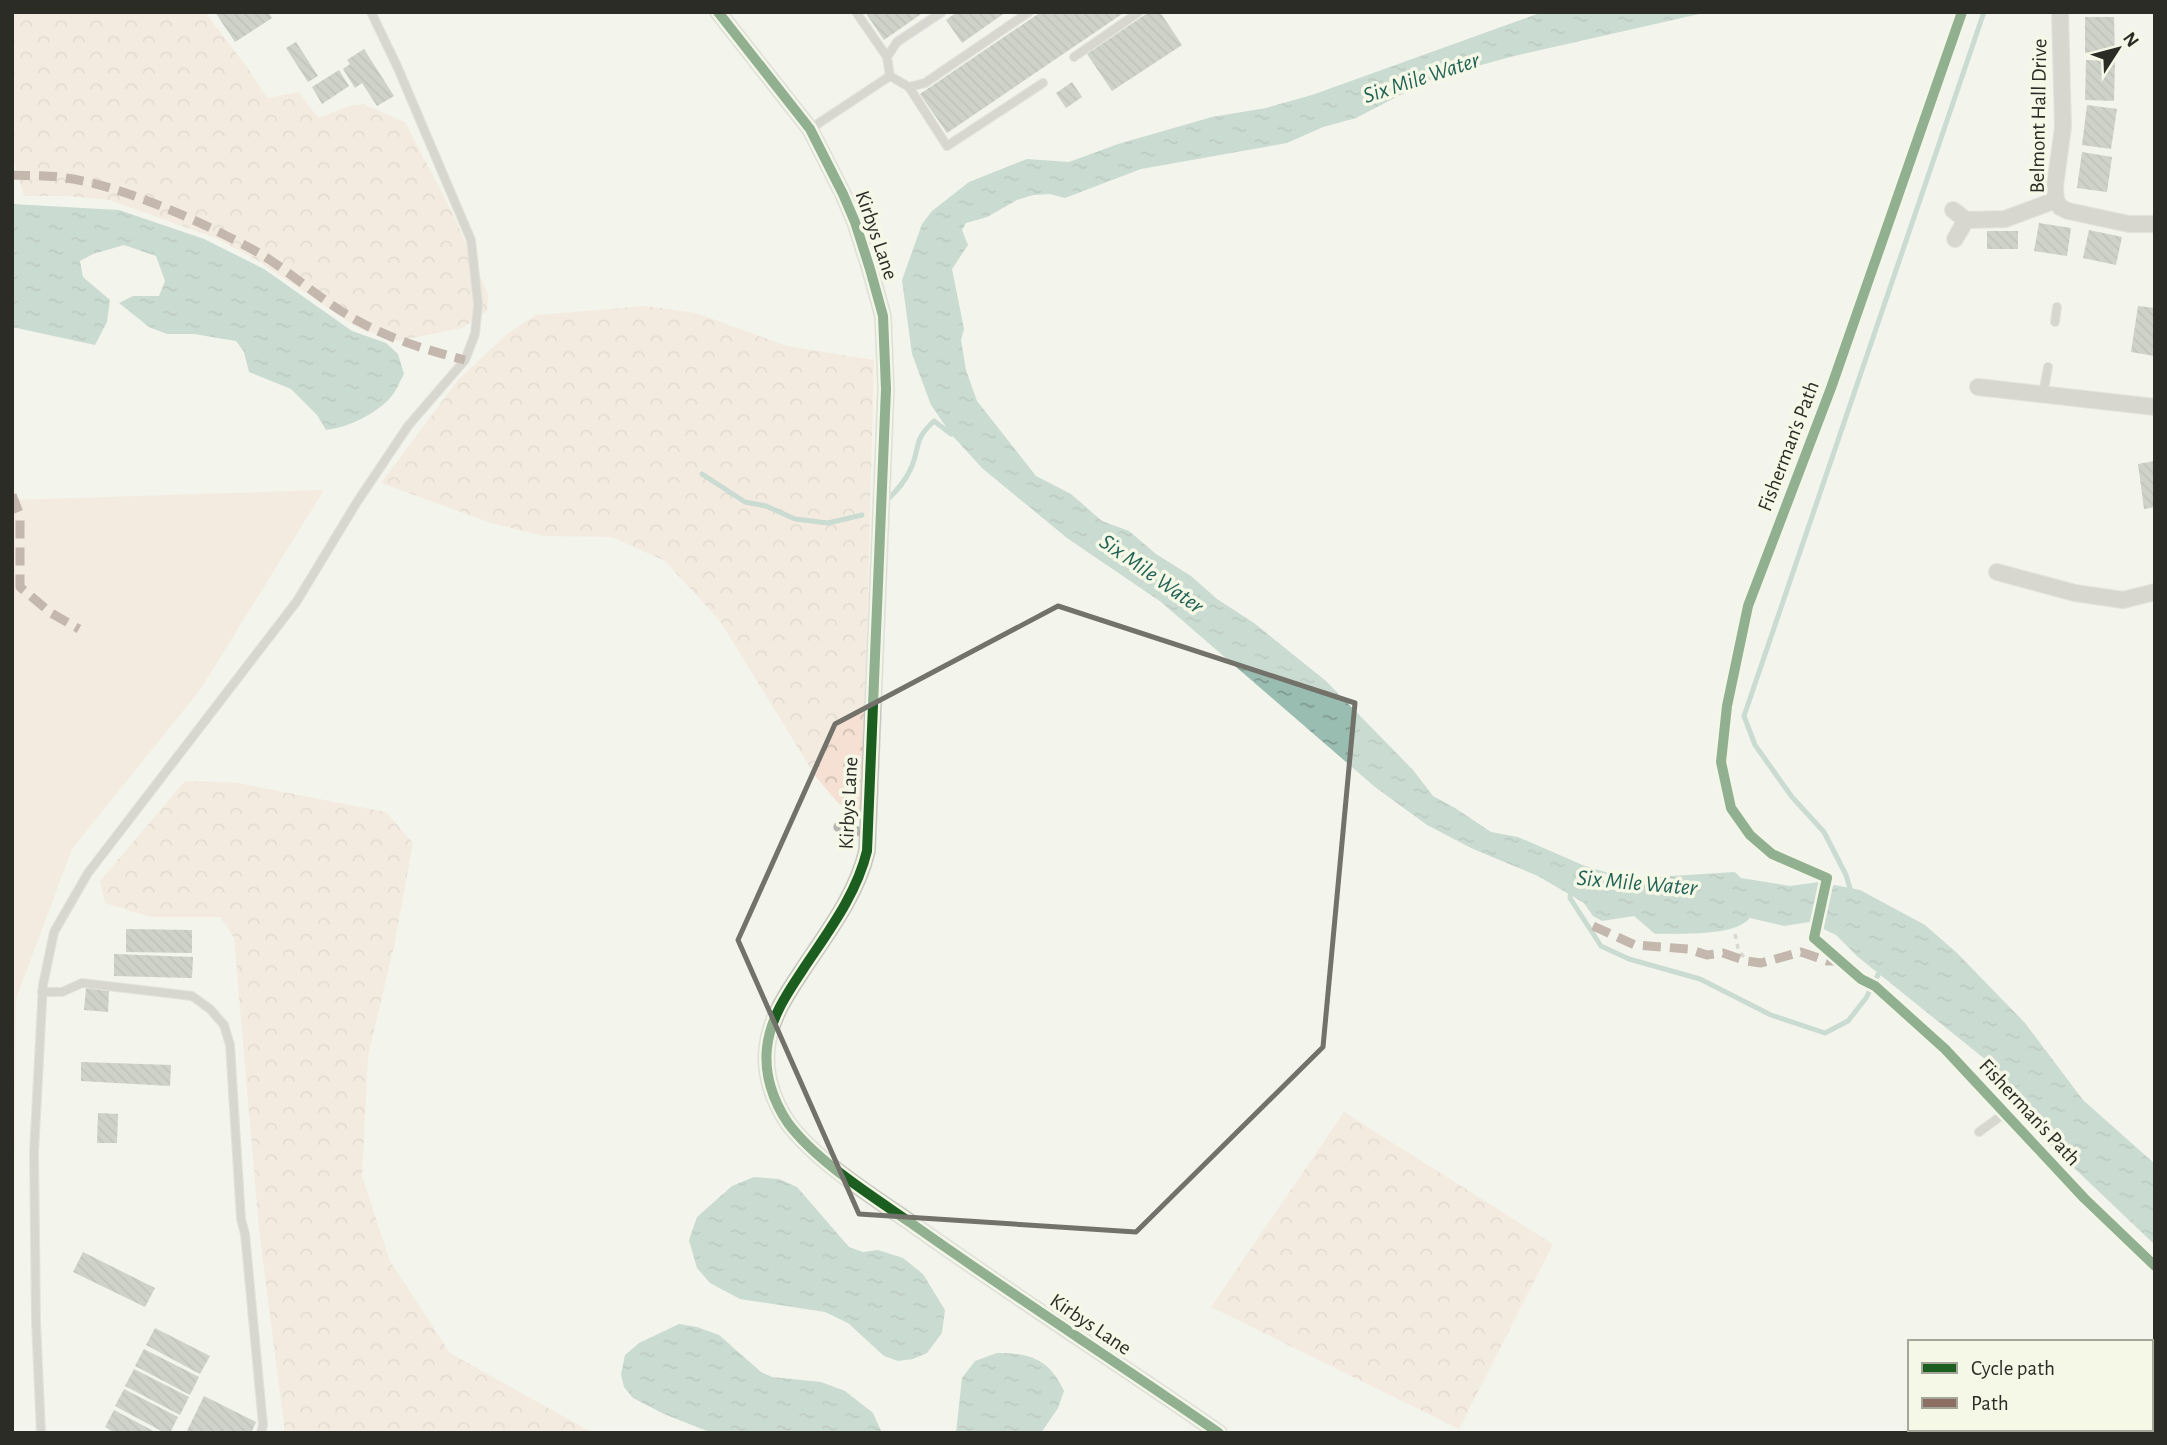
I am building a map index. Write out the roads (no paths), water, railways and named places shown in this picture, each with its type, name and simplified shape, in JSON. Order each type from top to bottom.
[{"type":"street","name":"Kirbys Lane","points":[[718,12],[810,129],[855,222],[883,316],[886,352],[867,851],[852,906],[783,999],[769,1031],[766,1069],[772,1094],[788,1122],[811,1149],[863,1189],[1054,1323],[1219,1433]]},
{"type":"street","name":"Belmont Hall Drive","points":[[2060,12],[2063,127],[2055,186],[2056,200],[2060,207],[2068,211],[2129,224],[2155,224]]},
{"type":"street","points":[[1955,239],[1959,215],[2005,219],[2056,200]]},
{"type":"street","points":[[1978,387],[2155,407]]},
{"type":"street","points":[[1997,572],[2075,593],[2123,600],[2155,592]]},
{"type":"lane","points":[[41,1433],[36,1322],[34,1152],[42,992],[54,932],[88,873],[297,601],[357,502],[408,426],[465,360],[475,334],[478,304],[471,240],[397,66],[370,12]]},
{"type":"lane","points":[[856,12],[887,57],[890,76]]},
{"type":"lane","points":[[887,57],[897,42],[942,12]]},
{"type":"lane","points":[[909,87],[925,83],[1029,12]]},
{"type":"lane","points":[[1074,57],[1139,12]]},
{"type":"lane","points":[[810,129],[890,76]]},
{"type":"lane","points":[[890,76],[909,87],[947,146],[1043,82]]},
{"type":"lane","points":[[2055,322],[2057,307]]},
{"type":"lane","points":[[2043,394],[2048,367]]},
{"type":"lane","points":[[838,827],[867,833]]},
{"type":"lane","points":[[42,992],[62,992],[82,983],[192,996],[210,1009],[224,1025],[230,1045],[241,1219],[245,1234],[263,1425],[261,1433]]},
{"type":"lane","points":[[1979,1132],[2005,1113]]},
{"type":"water","name":"Six Mile Water","points":[[1543,12],[1708,12],[1456,72],[1427,81],[1356,118],[1323,127],[1287,143],[1141,169],[1065,198],[1050,194],[1033,195],[1017,200],[987,217],[966,223],[962,230],[968,245],[952,269],[964,329],[961,340],[966,370],[977,401],[1036,476],[1071,494],[1102,521],[1129,531],[1156,554],[1191,576],[1217,599],[1254,623],[1326,681],[1413,770],[1433,796],[1491,832],[1518,837],[1585,866],[1622,877],[1735,872],[1741,878],[1790,886],[1819,882],[1860,890],[1925,925],[1957,953],[2025,1023],[2083,1100],[2155,1164],[2155,1245],[2051,1146],[2002,1082],[1996,1068],[1858,957],[1836,935],[1809,922],[1784,926],[1750,918],[1732,928],[1692,934],[1655,934],[1634,916],[1602,921],[1593,916],[1584,903],[1538,876],[1473,849],[1427,825],[1375,787],[1161,602],[1067,538],[982,468],[951,434],[931,405],[912,354],[902,280],[922,224],[932,211],[969,182],[1027,159],[1069,162],[1118,144],[1212,117],[1266,108],[1312,95]]},
{"type":"water","points":[[12,204],[119,210],[204,239],[264,269],[352,331],[386,343],[398,354],[404,374],[392,396],[376,410],[352,423],[326,430],[317,415],[291,389],[249,372],[244,352],[236,341],[194,334],[167,334],[149,327],[119,303],[133,296],[159,296],[165,281],[156,256],[124,245],[93,254],[80,261],[83,277],[110,300],[107,322],[95,345],[12,327]]},
{"type":"water","points":[[754,1177],[779,1179],[797,1187],[849,1247],[863,1252],[878,1250],[903,1258],[923,1274],[945,1310],[942,1333],[927,1353],[898,1361],[884,1356],[848,1323],[825,1312],[740,1299],[710,1283],[697,1268],[689,1240],[697,1217],[732,1186]]},
{"type":"water","points":[[679,1324],[719,1335],[761,1372],[772,1377],[821,1382],[845,1391],[873,1413],[882,1433],[712,1433],[633,1398],[624,1387],[621,1374],[625,1355],[639,1343]]},
{"type":"water","points":[[997,1353],[1020,1354],[1038,1360],[1058,1380],[1064,1391],[1058,1408],[1041,1433],[956,1433],[962,1378],[975,1361]]},
{"type":"waterway","points":[[1851,892],[1846,875],[1824,832],[1792,797],[1755,745],[1744,716],[1984,12]]},
{"type":"waterway","points":[[885,502],[907,476],[920,438],[934,421],[951,434],[955,433]]},
{"type":"waterway","points":[[702,474],[745,502],[766,506],[795,519],[828,523],[862,515]]},
{"type":"waterway","name":"Six Mile Water","points":[[1571,890],[1570,898],[1601,946],[1629,959],[1700,979],[1771,1015],[1825,1033],[1848,1021],[1866,998],[1882,967]]}]
